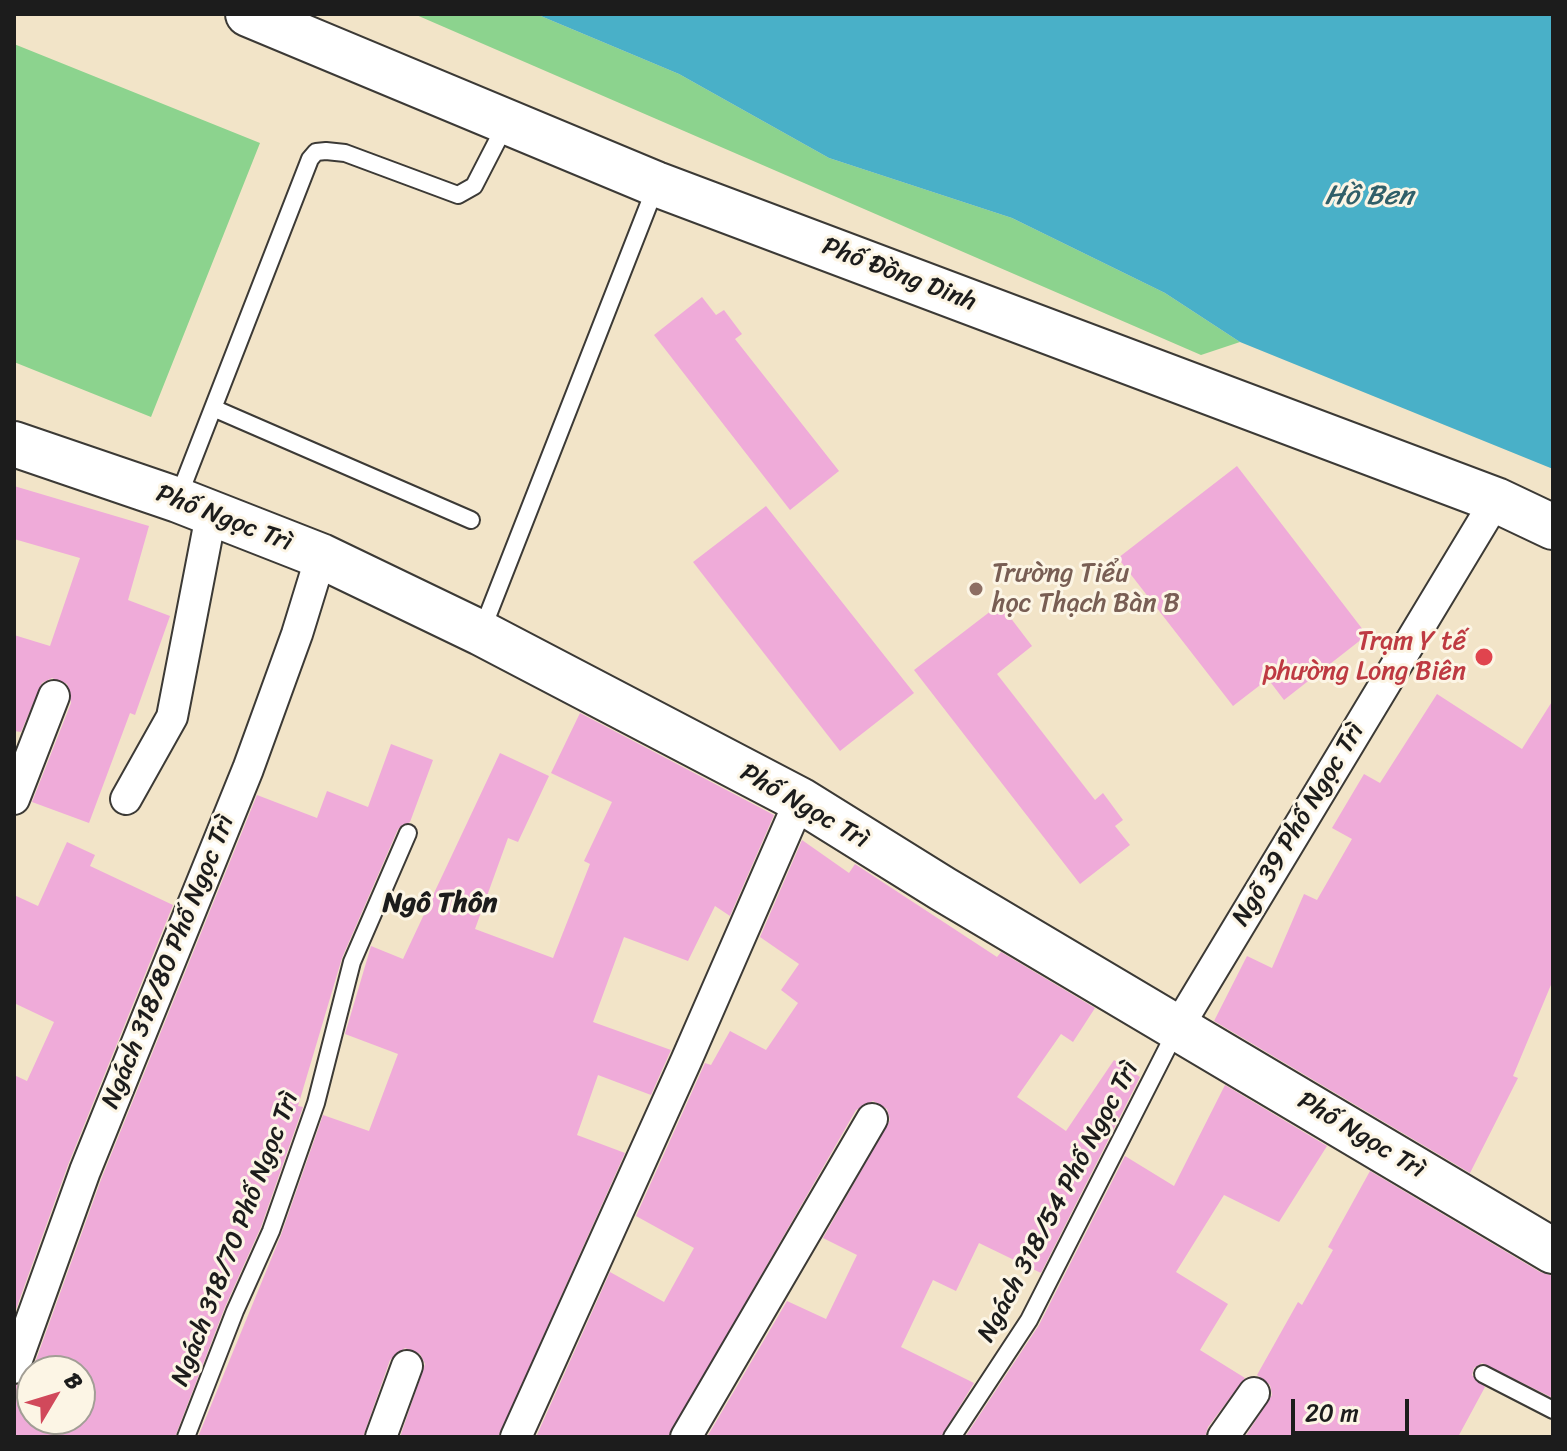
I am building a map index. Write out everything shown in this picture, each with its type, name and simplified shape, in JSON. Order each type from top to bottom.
[{"type":"street","name":"Phố Đồng Dinh","points":[[248,14],[656,184],[1496,500],[1553,527]]},
{"type":"street","name":"Phố Ngọc Trì","points":[[14,444],[195,507],[321,556],[481,633],[800,800],[943,889],[1553,1251]]},
{"type":"street","name":"Ngõ 39 Phố Ngọc Trì","points":[[1178,1027],[1496,500]]},
{"type":"street","points":[[126,799],[172,717],[195,507]]},
{"type":"street","name":"Ngách 318/80 Phố Ngọc Trì","points":[[14,1368],[85,1171],[248,769],[297,634],[321,556]]},
{"type":"street","points":[[14,799],[54,696]]},
{"type":"street","points":[[516,1437],[800,800]]},
{"type":"street","points":[[686,1437],[872,1119]]},
{"type":"street","points":[[381,1437],[407,1366]]},
{"type":"street","points":[[1223,1437],[1254,1393]]},
{"type":"lane","points":[[195,507],[213,408],[310,159],[316,152],[345,153],[458,195],[474,186],[507,122]]},
{"type":"lane","points":[[481,633],[656,184]]},
{"type":"lane","points":[[213,408],[471,520]]},
{"type":"lane","name":"Ngách 318/70 Phố Ngọc Trì","points":[[186,1437],[235,1311],[271,1231],[316,1103],[352,962],[408,833]]},
{"type":"lane","name":"Ngách 318/54 Phố Ngọc Trì","points":[[952,1437],[1029,1320],[1178,1027]]},
{"type":"lane","points":[[1483,1374],[1553,1410]]},
{"type":"green space","points":[[414,14],[536,14],[679,74],[829,158],[1012,218],[1165,293],[1240,342],[1201,355]]},
{"type":"green space","points":[[14,44],[260,143],[151,417],[14,362]]},
{"type":"water","name":"Hồ Ben","points":[[536,14],[1553,14],[1553,469],[1240,342],[1165,293],[1012,218],[829,158],[679,74]]},
{"type":"building","points":[[702,297],[716,315],[724,310],[742,334],[735,339],[839,471],[790,510],[654,335]]},
{"type":"building","points":[[1237,466],[1367,635],[1284,700],[1268,679],[1233,706],[1118,558]]},
{"type":"building","points":[[14,486],[149,526],[128,600],[170,616],[135,715],[130,713],[89,823],[32,802],[71,703],[67,684],[52,678],[42,683],[21,732],[14,731],[14,635],[50,646],[80,558],[14,539]]},
{"type":"building","points":[[766,506],[914,693],[840,751],[693,562]]},
{"type":"building","points":[[1000,604],[1032,646],[997,674],[1095,800],[1103,793],[1123,820],[1115,826],[1130,845],[1080,884],[914,670]]},
{"type":"building","points":[[1437,694],[1522,749],[1553,700],[1553,980],[1513,1076],[1518,1078],[1470,1173],[1214,1021],[1247,956],[1272,968],[1304,894],[1317,900],[1352,839],[1332,828],[1364,774],[1380,783]]},
{"type":"building","points":[[580,713],[774,815],[730,916],[715,906],[688,961],[624,937],[593,1022],[671,1050],[651,1095],[598,1075],[577,1135],[625,1153],[498,1437],[400,1437],[425,1364],[420,1354],[405,1348],[390,1360],[363,1437],[198,1437],[281,1235],[323,1115],[369,1131],[398,1054],[345,1034],[371,946],[403,959],[500,753],[549,776],[518,842],[508,838],[475,929],[553,958],[590,864],[584,861],[612,802],[551,773]]},
{"type":"building","points":[[391,744],[433,760],[410,822],[398,829],[342,958],[298,1106],[303,1107],[261,1227],[225,1307],[175,1437],[14,1437],[14,1386],[16,1435],[96,1435],[96,1355],[38,1355],[102,1177],[257,795],[317,818],[327,791],[368,807]]},
{"type":"building","points":[[802,840],[849,873],[855,864],[997,957],[1001,952],[1095,1008],[1073,1042],[1061,1034],[1017,1097],[1066,1131],[1114,1060],[1140,1077],[1041,1273],[979,1243],[956,1291],[933,1280],[901,1347],[974,1383],[941,1437],[707,1437],[787,1301],[826,1319],[857,1255],[823,1238],[890,1120],[887,1109],[873,1101],[856,1110],[668,1437],[536,1437],[610,1272],[664,1302],[694,1248],[636,1216],[705,1063],[711,1065],[730,1031],[766,1050],[798,1003],[781,990],[799,964],[760,937]]},
{"type":"building","points":[[67,842],[95,855],[90,866],[173,905],[68,1165],[14,1315],[14,1075],[27,1081],[54,1022],[14,1003],[14,895],[38,906]]},
{"type":"building","points":[[1225,1085],[1327,1146],[1279,1222],[1224,1195],[1176,1272],[1228,1304],[1200,1350],[1245,1378],[1208,1427],[1205,1437],[965,1437],[1039,1325],[1125,1156],[1174,1186]]},
{"type":"building","points":[[1370,1171],[1540,1272],[1553,1276],[1553,1398],[1482,1363],[1474,1368],[1472,1375],[1485,1387],[1458,1437],[1245,1437],[1272,1395],[1270,1385],[1257,1375],[1298,1302],[1302,1305],[1333,1250],[1328,1247]]},
{"type":"place","name":"Trường Tiểu học Thạch Bàn B","points":[[976,589]]},
{"type":"place","name":"Trạm Y tế phường Long Biên","points":[[1484,657]]},
{"type":"district","name":"Ngô Thôn","points":[[440,904]]}]
